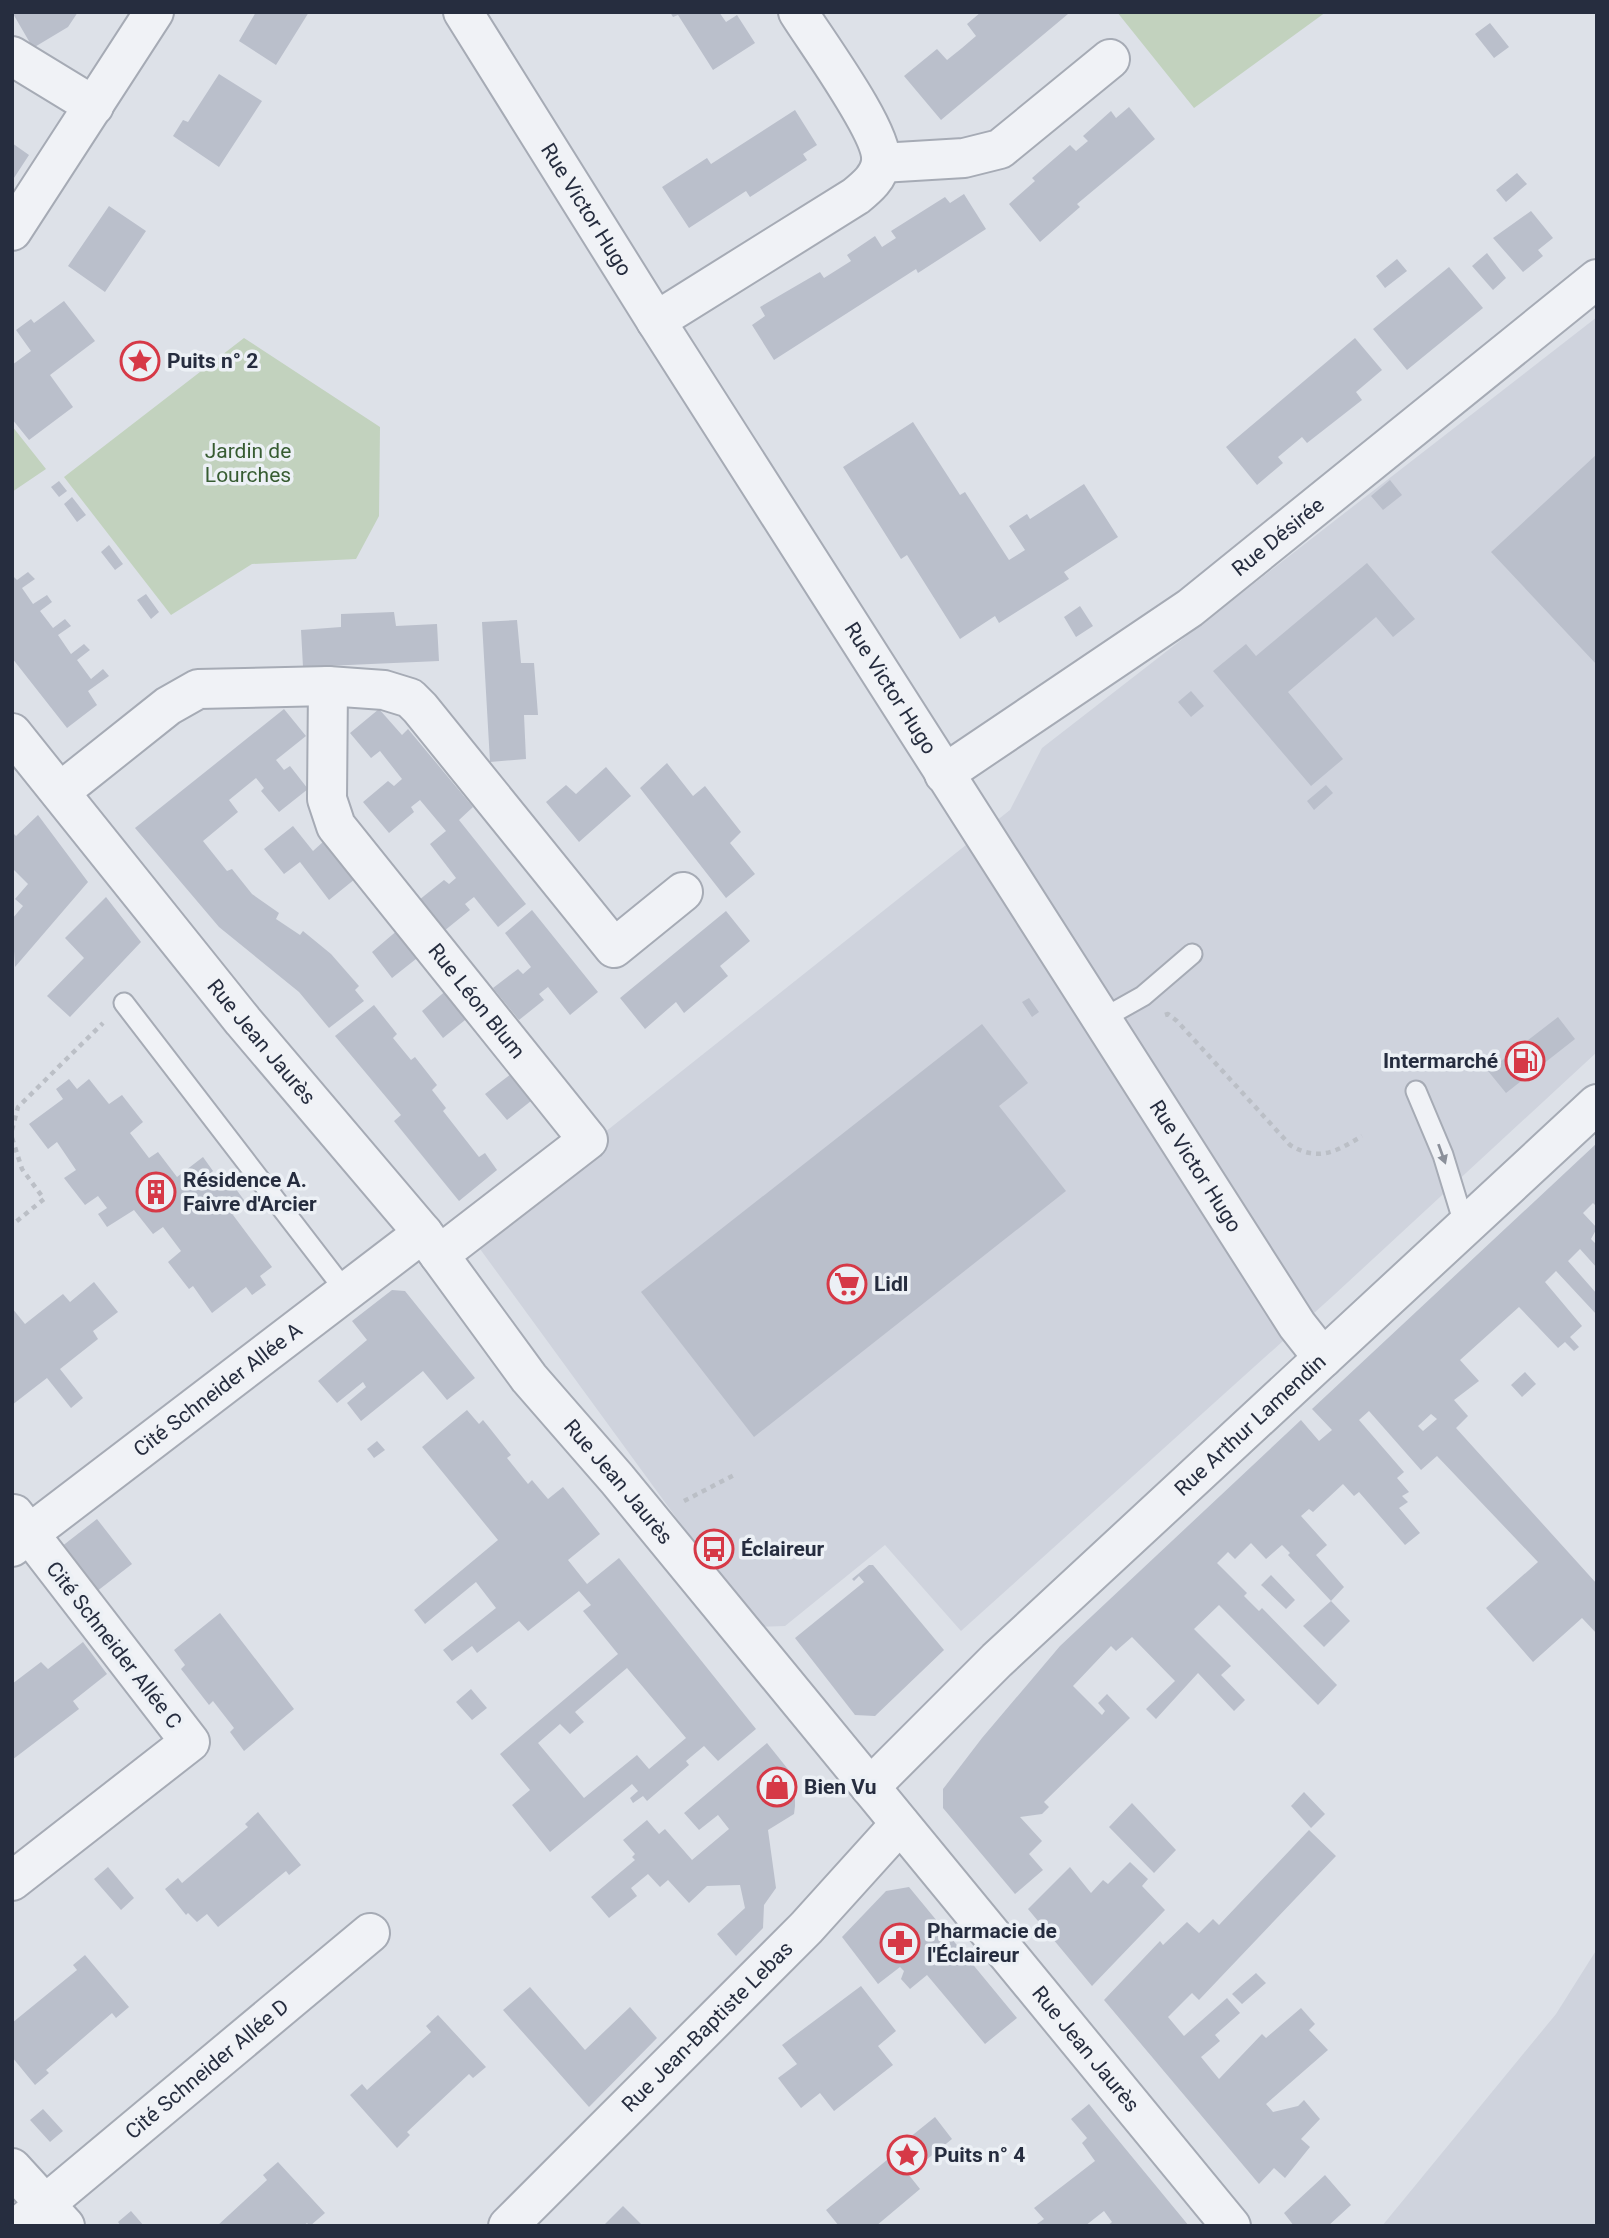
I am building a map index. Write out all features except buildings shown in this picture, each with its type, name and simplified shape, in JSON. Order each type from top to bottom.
[{"type":"street","points":[[12,231],[154,12]]},
{"type":"street","points":[[656,321],[856,196],[876,177],[881,163],[880,150],[867,120],[798,12]]},
{"type":"street","name":"Rue Victor Hugo","points":[[474,16],[656,321],[1297,1325],[1323,1358]]},
{"type":"street","points":[[12,56],[94,106]]},
{"type":"street","points":[[881,163],[964,159],[1000,149],[1110,58]]},
{"type":"street","name":"Rue Désirée","points":[[944,774],[1190,608],[1597,279]]},
{"type":"street","points":[[60,792],[168,706],[198,689],[328,686],[384,690],[410,698],[614,948],[683,892]]},
{"type":"street","name":"Rue Léon Blum","points":[[328,686],[327,799],[336,826],[588,1140],[431,1244]]},
{"type":"street","name":"Rue Jean Jaurès","points":[[12,733],[243,1021],[431,1244],[529,1378],[600,1457],[1231,2226]]},
{"type":"street","name":"Rue Arthur Lamendin","points":[[884,1804],[906,1750],[997,1660],[1597,1104]]},
{"type":"street","name":"Cité Schneider Allée A","points":[[18,1531],[347,1293],[431,1244]]},
{"type":"street","name":"Cité Schneider Allée C","points":[[12,1881],[190,1742],[18,1531]]},
{"type":"street","name":"Rue Jean-Baptiste Lebas","points":[[508,2226],[806,1928],[884,1804]]},
{"type":"street","name":"Cité Schneider Allée D","points":[[43,2219],[370,1933]]},
{"type":"street","points":[[12,2168],[43,2219]]},
{"type":"lane","points":[[1110,1031],[1143,996],[1192,954]]},
{"type":"lane","points":[[124,1003],[347,1293]]},
{"type":"lane","points":[[1416,1091],[1443,1155],[1465,1227]]},
{"type":"path","points":[[12,1130],[18,1107],[124,1003]]},
{"type":"path","points":[[1110,1031],[1168,1014],[1290,1145],[1314,1156],[1328,1154],[1362,1136]]},
{"type":"path","points":[[12,1138],[22,1169],[44,1199],[12,1225]]},
{"type":"shaded area","points":[[1597,317],[1597,1052],[1334,1295],[961,1631],[885,1545],[785,1626],[756,1627],[472,1238],[1010,810],[1042,748]]},
{"type":"shaded area","points":[[1597,1949],[1597,2226],[1382,2226],[1556,2014]]},
{"type":"green space","points":[[1117,12],[1326,12],[1194,108]]},
{"type":"green space","name":"Jardin de Lourches","points":[[244,338],[380,427],[379,516],[356,559],[252,564],[171,615],[64,477]]},
{"type":"green space","points":[[12,426],[46,469],[12,492]]},
{"type":"place","name":"Puits n° 2","points":[[140,361]]},
{"type":"place","name":"Intermarché","points":[[1525,1061]]},
{"type":"place","name":"Résidence A. Faivre d'Arcier","points":[[156,1192]]},
{"type":"place","name":"Lidl","points":[[847,1284]]},
{"type":"place","name":"Éclaireur","points":[[714,1549]]},
{"type":"place","name":"Bien Vu","points":[[777,1787]]},
{"type":"place","name":"Pharmacie de l'Éclaireur","points":[[900,1943]]},
{"type":"place","name":"Puits n° 4","points":[[907,2155]]}]
